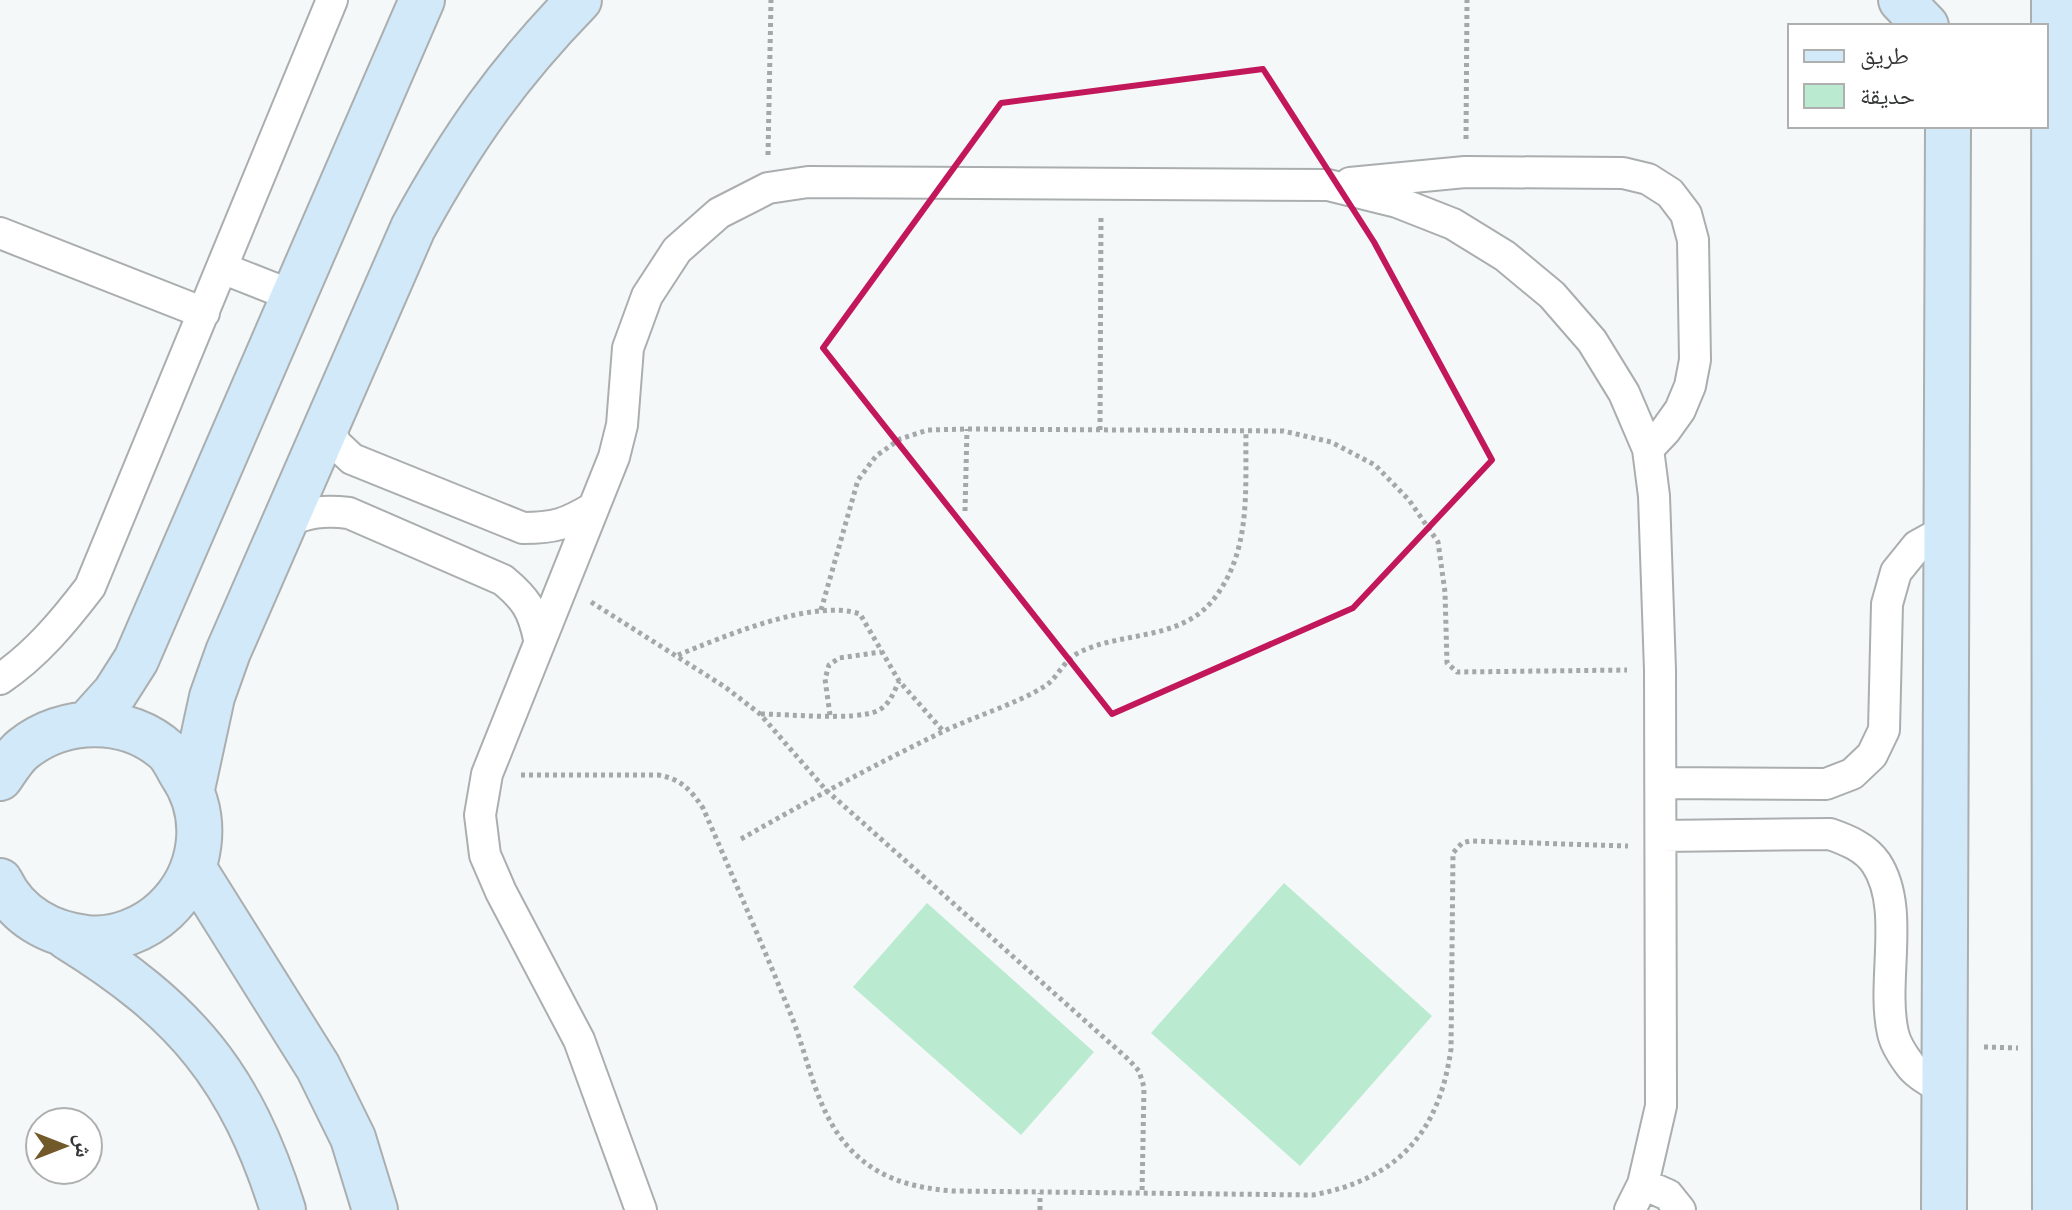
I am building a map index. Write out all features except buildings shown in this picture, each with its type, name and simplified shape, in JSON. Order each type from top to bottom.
[{"type":"street","points":[[0,679],[39,646],[90,587],[332,0]]},
{"type":"street","points":[[88,723],[115,693],[136,660],[422,0]]},
{"type":"street","points":[[192,789],[212,697],[228,652],[413,228],[448,164],[488,104],[524,58],[579,0]]},
{"type":"street","points":[[1901,0],[1924,24]]},
{"type":"street","points":[[1948,0],[1948,24]]},
{"type":"street","points":[[2054,0],[2063,423],[2063,976],[2055,1048],[2055,1210]]},
{"type":"street","points":[[1944,1210],[1948,128]]},
{"type":"street","points":[[641,1210],[579,1040],[501,892],[485,855],[480,815],[487,774],[614,457],[622,425],[628,348],[647,296],[677,250],[719,213],[768,188],[808,182],[1328,185],[1465,172],[1623,173],[1648,179],[1670,193],[1686,214],[1693,240],[1695,360],[1690,386],[1680,410],[1648,449]]},
{"type":"street","points":[[1328,185],[1397,202],[1453,224],[1517,265],[1552,295],[1592,341],[1624,393],[1648,449],[1654,496],[1660,670],[1661,1106],[1637,1197],[1668,1195],[1680,1210]]},
{"type":"street","points":[[0,233],[204,313]]},
{"type":"street","points":[[222,268],[293,296]]},
{"type":"street","points":[[327,424],[336,444],[352,459],[523,528],[550,528],[593,508]]},
{"type":"street","points":[[284,523],[305,513],[327,510],[349,513],[503,580],[523,597],[534,617],[539,639]]},
{"type":"street","points":[[1661,783],[1826,784],[1852,774],[1872,755],[1884,730],[1887,604],[1896,572],[1917,546],[1946,530]]},
{"type":"street","points":[[0,778],[21,751],[52,730],[88,723],[132,729],[168,753],[192,789],[201,829],[194,869],[179,897],[156,919],[127,934],[96,939],[34,925]]},
{"type":"street","points":[[1661,842],[1830,834],[1855,843],[1875,861],[1887,884],[1893,1035],[1912,1068],[1945,1091]]},
{"type":"street","points":[[194,869],[318,1067],[353,1138],[375,1210]]},
{"type":"street","points":[[0,881],[7,896],[34,925],[117,968],[165,1007],[206,1052],[241,1104],[267,1160],[283,1210]]},
{"type":"street","points":[[621,1210],[622,1158]]},
{"type":"path","points":[[768,188],[771,0]]},
{"type":"path","points":[[1465,172],[1467,0]]},
{"type":"path","points":[[1100,430],[1102,184]]},
{"type":"path","points":[[965,511],[967,429]]},
{"type":"path","points":[[821,610],[858,480],[876,456],[900,439],[928,430],[967,429],[1283,431],[1331,442],[1375,465],[1409,500],[1438,542],[1445,592],[1447,663],[1457,672],[1660,670]]},
{"type":"path","points":[[741,839],[826,790],[1047,685],[1061,666],[1079,653],[1187,624],[1212,602],[1229,576],[1240,548],[1245,518],[1246,431]]},
{"type":"path","points":[[562,583],[677,656],[760,714],[826,790],[1139,1071],[1144,1087],[1142,1193]]},
{"type":"path","points":[[677,656],[772,621],[821,610],[844,609],[860,614],[899,681],[943,732]]},
{"type":"path","points":[[830,715],[825,679],[829,665],[839,658],[881,652]]},
{"type":"path","points":[[760,714],[857,715],[878,711],[891,698],[899,681]]},
{"type":"path","points":[[487,774],[658,775],[676,778],[691,790],[703,808],[793,1018],[831,1125],[854,1153],[883,1175],[917,1188],[953,1191],[1313,1195],[1344,1189],[1372,1177],[1398,1159],[1420,1136],[1446,1080],[1451,1049],[1453,853],[1462,843],[1661,842]]},
{"type":"path","points":[[1945,1047],[2055,1048]]},
{"type":"path","points":[[1040,1193],[1040,1210]]},
{"type":"highlighted area","points":[[1263,69],[1374,242],[1492,460],[1353,608],[1112,714],[823,348],[1001,103]]},
{"type":"green space","points":[[1284,883],[1432,1016],[1300,1166],[1151,1033]]},
{"type":"green space","points":[[927,903],[1094,1052],[1021,1135],[853,987]]}]
